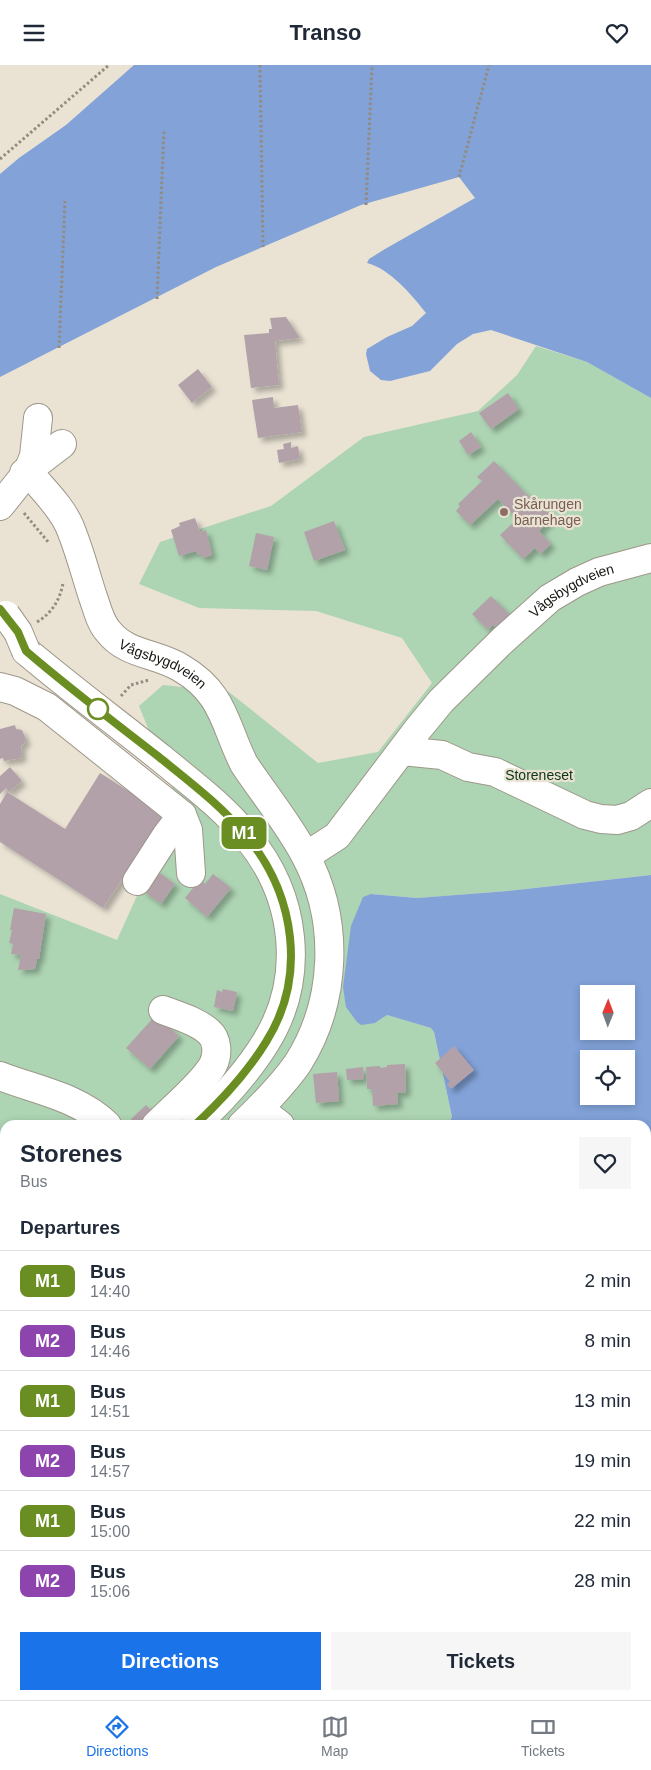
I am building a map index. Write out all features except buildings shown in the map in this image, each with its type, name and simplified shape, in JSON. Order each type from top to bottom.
[{"type":"street","points":[[11,508],[34,457],[38,417]]},
{"type":"street","points":[[0,484],[28,471],[62,444]]},
{"type":"street","name":"Vågsbygdveien","points":[[28,471],[55,503],[68,523],[98,611],[108,631],[117,641],[129,649],[180,667],[208,690],[226,717],[244,763],[306,856],[322,898],[328,925],[329,964],[327,988],[315,1031],[307,1047],[260,1120]]},
{"type":"street","name":"Vågsbygdveien","points":[[306,856],[337,836],[441,701],[503,640],[550,598],[598,572],[651,558]]},
{"type":"street","points":[[2,621],[26,651],[188,780],[229,817],[249,838],[280,889],[289,921],[292,952],[290,978],[282,1007],[268,1040],[248,1070],[201,1120]]},
{"type":"street","points":[[0,687],[15,691],[47,707],[182,815],[188,830],[191,873]]},
{"type":"street","points":[[402,751],[442,755],[468,767],[495,772],[585,815],[601,819],[617,820],[631,816],[651,803]]},
{"type":"street","points":[[137,881],[182,815]]},
{"type":"street","points":[[161,1120],[204,1077],[216,1057],[214,1039],[209,1032],[163,1009]]},
{"type":"street","points":[[0,1076],[75,1103],[90,1111],[101,1120]]},
{"type":"path","points":[[0,159],[109,65]]},
{"type":"path","points":[[260,65],[263,247]]},
{"type":"path","points":[[366,205],[372,65]]},
{"type":"path","points":[[459,177],[489,65]]},
{"type":"path","points":[[157,299],[164,129]]},
{"type":"path","points":[[59,348],[65,201]]},
{"type":"path","points":[[11,508],[52,545]]},
{"type":"path","points":[[36,623],[51,611],[58,601],[62,590],[63,576]]},
{"type":"green space","name":"Storeneset","points":[[536,346],[587,362],[651,398],[651,875],[508,891],[417,898],[371,894],[375,1023],[387,1015],[431,1028],[434,1032],[452,1117],[450,1120],[0,1120],[0,894],[117,940],[159,847],[183,814],[139,706],[163,685],[229,692],[318,763],[378,752],[432,683],[402,638],[316,611],[199,608],[139,584],[160,542],[271,506],[364,437],[478,411],[517,375]]},
{"type":"water","points":[[134,65],[651,65],[651,398],[587,362],[491,330],[473,334],[457,344],[430,371],[390,381],[381,380],[370,371],[366,354],[367,349],[387,337],[412,326],[426,313],[392,277],[367,263],[369,259],[385,249],[475,198],[459,177],[361,205],[216,267],[0,377],[0,174],[19,158],[66,125]]},
{"type":"water","points":[[651,875],[651,1120],[450,1120],[452,1117],[434,1032],[431,1028],[387,1015],[375,1023],[361,1025],[346,1007],[343,987],[351,926],[363,897],[371,894],[417,898],[508,891]]},
{"type":"bus line","name":"M1","points":[[0,609],[18,632],[26,651],[188,780],[229,817],[249,838],[280,889],[289,921],[292,952],[290,978],[282,1007],[268,1040],[248,1070],[200,1120]]},
{"type":"place","name":"Skårungen barnehage","points":[[504,512]]}]
